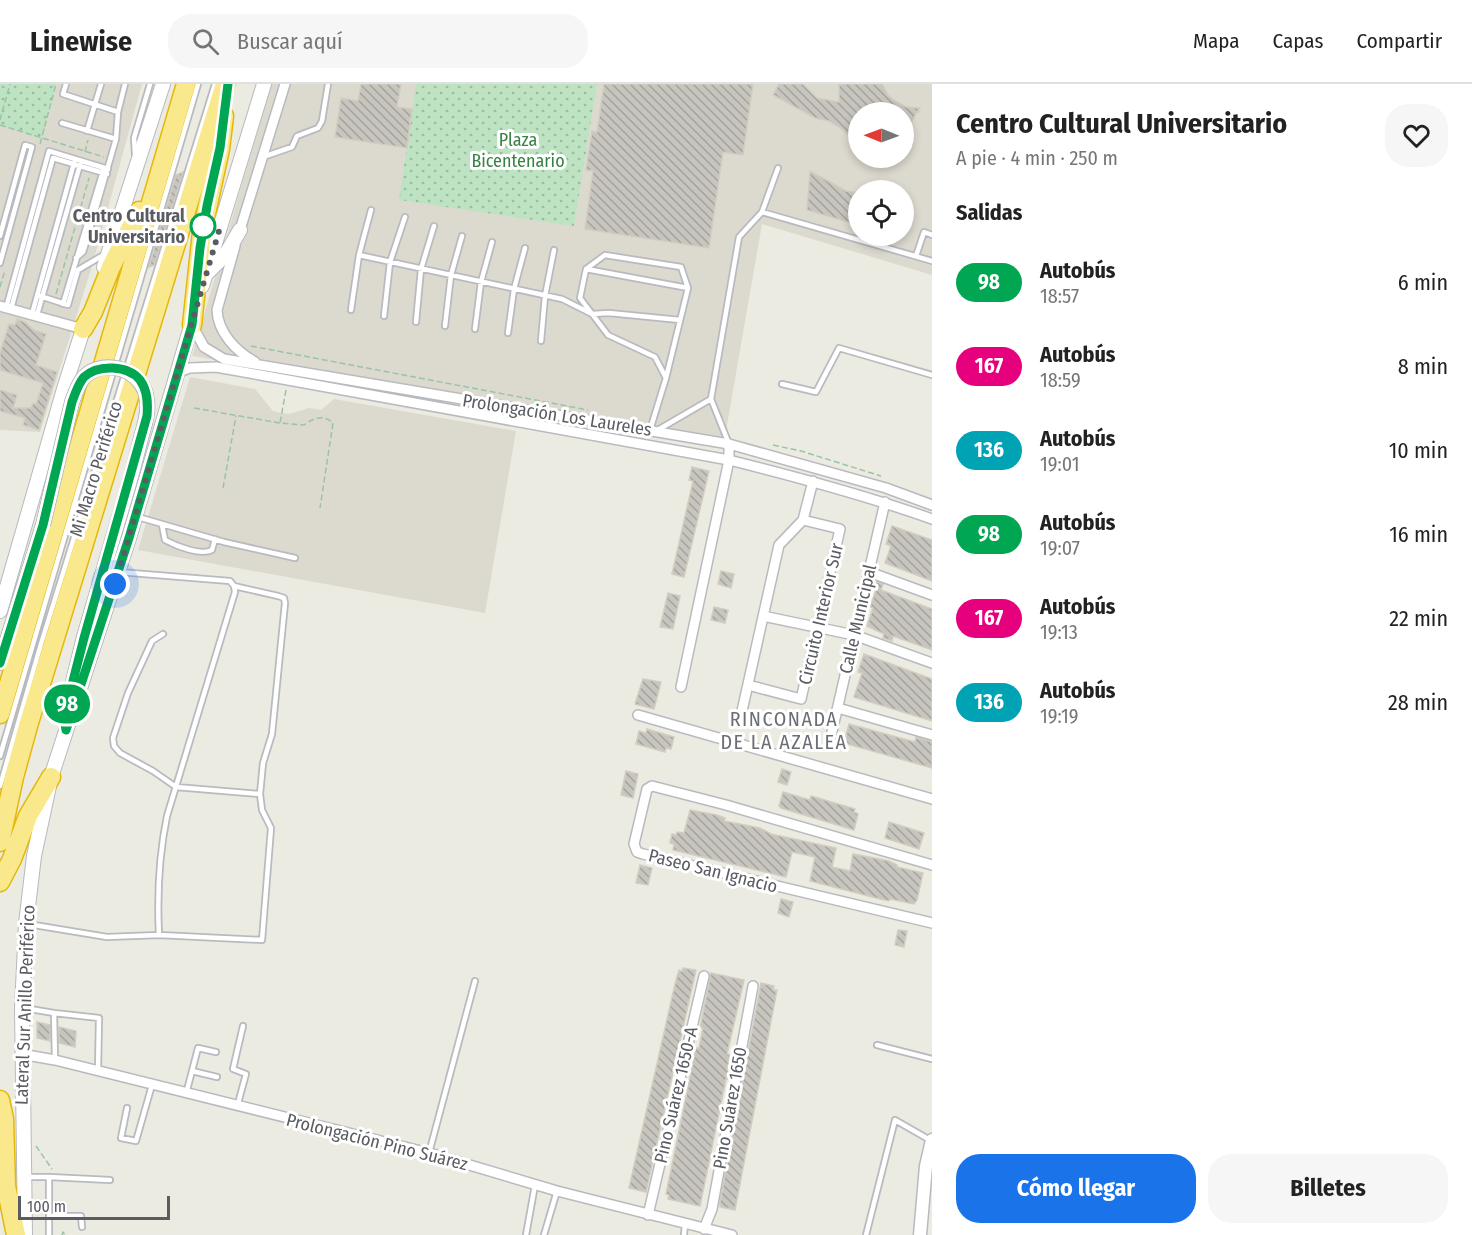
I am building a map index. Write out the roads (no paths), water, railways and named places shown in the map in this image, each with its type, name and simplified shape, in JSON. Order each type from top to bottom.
[{"type":"highway","points":[[83,329],[137,217],[181,84]]},
{"type":"highway","points":[[0,714],[186,84]]},
{"type":"highway","points":[[192,325],[201,242],[220,148],[226,84]]},
{"type":"highway","points":[[0,842],[28,726],[226,84]]},
{"type":"highway","points":[[0,882],[12,859],[28,816],[51,777]]},
{"type":"highway","points":[[0,1100],[4,1119],[6,1186],[16,1235]]},
{"type":"main road","points":[[0,611],[64,388],[163,84]]},
{"type":"main road","points":[[66,730],[136,516],[264,84]]},
{"type":"main road","points":[[206,274],[226,254],[240,230]]},
{"type":"main road","points":[[0,663],[43,525],[72,402],[80,383],[93,372],[106,368],[133,374],[140,381],[147,396],[147,410],[137,457],[73,680],[64,716],[66,730]]},
{"type":"main road","name":"Lateral Sur Anillo Periférico","points":[[25,1235],[21,1054],[26,924],[34,856],[51,777],[66,730]]},
{"type":"street","points":[[262,366],[246,357],[233,345],[221,327],[217,310],[285,84]]},
{"type":"street","points":[[6,307],[83,329]]},
{"type":"street","name":"Prolongación Los Laureles","points":[[192,325],[204,347],[231,365],[287,380],[729,459],[885,502],[932,519]]},
{"type":"street","name":"Prolongación Los Laureles","points":[[178,372],[203,367],[262,366],[653,430],[729,444],[886,488],[932,505]]},
{"type":"street","points":[[508,418],[510,407]]},
{"type":"street","points":[[681,687],[729,459],[729,444]]},
{"type":"street","points":[[742,711],[779,545],[802,520],[813,481]]},
{"type":"street","name":"Calle Municipal","points":[[831,736],[885,502]]},
{"type":"street","name":"Circuito Interior Sur","points":[[748,686],[801,699],[840,530],[802,520]]},
{"type":"street","points":[[869,572],[932,595]]},
{"type":"street","points":[[763,616],[854,635],[932,663]]},
{"type":"street","points":[[838,708],[932,735]]},
{"type":"street","points":[[638,714],[932,800]]},
{"type":"street","name":"Paseo San Ignacio","points":[[932,865],[726,805],[652,786],[646,789],[634,844],[637,852],[643,854],[932,923]]},
{"type":"street","name":"Pino Suárez 1650-A","points":[[648,1215],[704,976]]},
{"type":"street","name":"Pino Suárez 1650","points":[[705,1228],[711,1209],[753,986]]},
{"type":"street","name":"Prolongación Pino Suárez","points":[[21,1054],[55,1060],[429,1153],[557,1191],[732,1235]]},
{"type":"street","points":[[920,1235],[926,1166],[932,1140]]},
{"type":"lane","points":[[66,84],[63,94],[118,112]]},
{"type":"lane","points":[[87,131],[101,84]]},
{"type":"lane","points":[[65,304],[76,258],[83,252],[105,171],[111,160],[116,139],[118,112],[125,84]]},
{"type":"lane","points":[[137,164],[133,141],[150,84]]},
{"type":"lane","name":"Mi Macro Periférico","points":[[0,756],[198,84]]},
{"type":"lane","name":"Mi Macro Periférico","points":[[0,786],[41,644],[214,84]]},
{"type":"lane","points":[[263,157],[292,147],[297,136],[318,128],[322,121],[328,84]]},
{"type":"lane","points":[[62,123],[116,139]]},
{"type":"lane","points":[[0,236],[25,145],[32,147],[0,263]]},
{"type":"lane","points":[[6,307],[49,151],[105,171]]},
{"type":"lane","points":[[78,162],[91,169],[105,171]]},
{"type":"lane","points":[[34,314],[60,235],[78,162]]},
{"type":"lane","points":[[40,296],[78,162]]},
{"type":"lane","points":[[729,444],[711,399],[739,237],[762,212],[778,168]]},
{"type":"lane","points":[[351,310],[359,255],[371,210]]},
{"type":"lane","points":[[762,212],[932,261]]},
{"type":"lane","points":[[384,316],[390,262],[405,217]]},
{"type":"lane","points":[[416,322],[421,269],[434,226]]},
{"type":"lane","points":[[916,256],[924,232],[932,235]]},
{"type":"lane","points":[[445,326],[451,275],[462,236]]},
{"type":"lane","points":[[475,329],[481,282],[492,242]]},
{"type":"lane","points":[[508,333],[514,289],[525,248]]},
{"type":"lane","points":[[541,341],[545,296],[554,250]]},
{"type":"lane","points":[[65,304],[78,270],[109,252]]},
{"type":"lane","points":[[359,255],[562,299],[592,314],[609,313],[680,320]]},
{"type":"lane","points":[[653,430],[666,378],[688,288],[681,267],[605,255],[586,269],[580,298],[608,335],[655,357],[666,378]]},
{"type":"lane","points":[[586,269],[688,288]]},
{"type":"lane","points":[[40,296],[65,304]]},
{"type":"lane","points":[[782,384],[816,392],[839,348],[932,375]]},
{"type":"lane","points":[[653,430],[711,399]]},
{"type":"lane","points":[[136,516],[215,540],[295,558]]},
{"type":"lane","points":[[162,525],[165,540],[171,544],[205,552],[212,549],[215,540]]},
{"type":"lane","points":[[118,572],[230,581],[235,592],[167,816],[161,847],[159,935]]},
{"type":"lane","points":[[26,924],[107,938],[159,935],[262,940],[271,828],[262,810],[260,794],[263,763],[272,734],[285,603],[284,598],[278,596],[234,586]]},
{"type":"lane","points":[[163,634],[152,640],[128,693],[113,741],[114,746],[120,753],[176,787],[260,794]]},
{"type":"lane","points":[[429,1153],[475,981]]},
{"type":"lane","points":[[22,1008],[99,1018],[98,1071]]},
{"type":"lane","points":[[54,1013],[55,1060]]},
{"type":"lane","points":[[237,1107],[246,1074],[232,1069],[243,1026]]},
{"type":"lane","points":[[877,1045],[932,1059]]},
{"type":"lane","points":[[186,1094],[198,1048],[216,1052]]},
{"type":"lane","points":[[192,1071],[217,1077]]},
{"type":"lane","points":[[127,1108],[121,1138],[136,1141],[152,1085]]},
{"type":"lane","points":[[866,1235],[895,1120],[932,1140]]},
{"type":"lane","points":[[24,1177],[110,1180]]},
{"type":"lane","points":[[49,1177],[49,1235]]},
{"type":"lane","points":[[526,1235],[535,1185]]},
{"type":"lane","points":[[544,1235],[557,1191]]},
{"type":"lane","points":[[49,1216],[81,1216],[82,1227]]},
{"type":"lane","points":[[684,1235],[685,1224]]},
{"type":"place","name":"Centro Cultural Universitario","points":[[203,226]]},
{"type":"district","name":"RINCONADA DE LA AZALEA","points":[[784,730]]},
{"type":"park label","name":"Plaza Bicentenario","points":[[518,150]]}]
